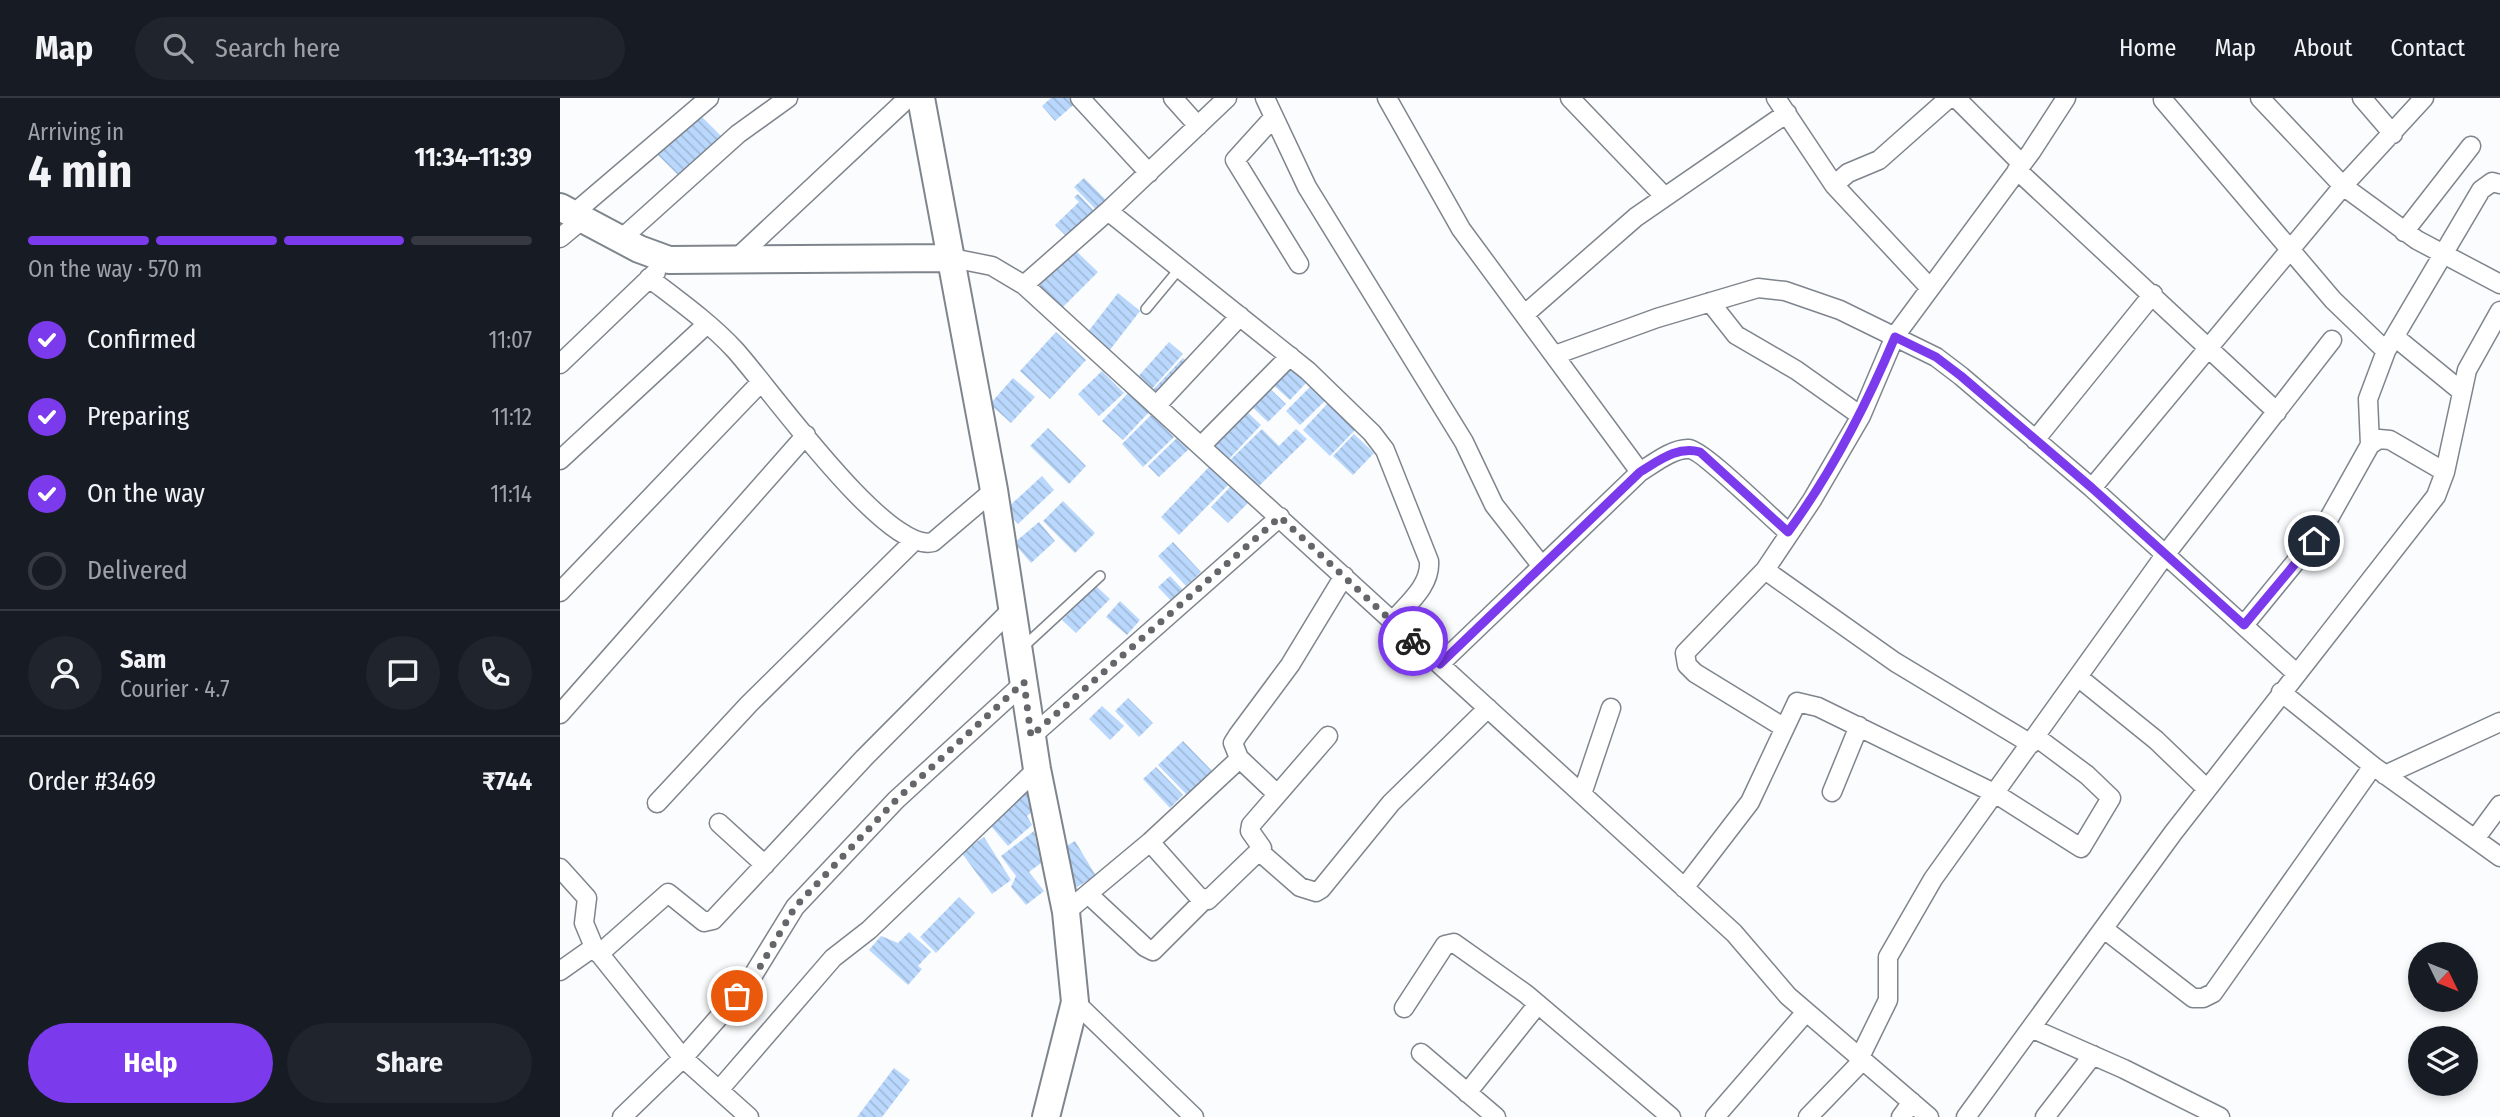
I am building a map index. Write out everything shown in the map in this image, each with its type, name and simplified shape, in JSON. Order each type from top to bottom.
[{"type":"street","points":[[560,238],[572,213],[709,98]]},
{"type":"street","points":[[621,239],[738,134],[788,98]]},
{"type":"street","points":[[737,258],[908,98]]},
{"type":"street","points":[[921,98],[953,258],[993,489],[1031,736],[1066,912],[1075,1002],[1046,1117]]},
{"type":"street","points":[[1080,98],[1149,173]]},
{"type":"street","points":[[1172,98],[1198,126]]},
{"type":"street","points":[[1024,285],[1108,211],[1227,98]]},
{"type":"street","points":[[1265,98],[1307,187],[1477,464],[1494,505],[1541,565]]},
{"type":"street","points":[[1387,98],[1461,229],[1640,472]]},
{"type":"street","points":[[1570,98],[1665,197]]},
{"type":"street","points":[[1776,98],[1834,185],[1930,288]]},
{"type":"street","points":[[1834,185],[1848,173],[1879,160],[1949,98]]},
{"type":"street","points":[[1956,98],[2020,167],[2277,412]]},
{"type":"street","points":[[1783,727],[1710,684],[1687,665],[1685,659],[1691,644],[1765,569],[1818,489],[1861,416],[1895,337],[2020,167],[2066,98]]},
{"type":"street","points":[[2260,98],[2343,186],[2404,232],[2442,255],[2500,284]]},
{"type":"street","points":[[2362,98],[2393,134]]},
{"type":"street","points":[[2164,100],[2333,300],[2390,344],[2461,391]]},
{"type":"street","points":[[2092,488],[2343,186],[2393,134],[2418,101]]},
{"type":"street","points":[[1525,313],[1607,240],[1787,113]]},
{"type":"street","points":[[1273,118],[1235,160],[1299,264]]},
{"type":"street","points":[[2404,232],[2471,146]]},
{"type":"street","points":[[2370,445],[2368,399],[2390,344],[2481,190],[2497,179]]},
{"type":"street","points":[[1108,211],[1290,356],[1372,433],[1385,450],[1429,561],[1430,573],[1425,583],[1392,622]]},
{"type":"street","points":[[572,213],[669,260],[953,258],[992,266],[1024,285],[1734,933],[1788,996],[1862,1058],[1906,1110],[1929,1117]]},
{"type":"street","points":[[560,364],[669,260]]},
{"type":"street","points":[[649,278],[735,350],[862,502],[914,541],[926,544],[933,542],[993,489]]},
{"type":"street","points":[[1555,355],[1758,288],[1773,289],[1840,310],[1936,357],[2092,488],[2297,674]]},
{"type":"street","points":[[2035,440],[2153,294]]},
{"type":"street","points":[[1710,302],[1736,335],[1796,370],[1861,416]]},
{"type":"street","points":[[1966,1117],[2207,789],[2281,692],[2424,515],[2436,496],[2445,472],[2467,370],[2500,311]]},
{"type":"street","points":[[1156,406],[1240,316]]},
{"type":"street","points":[[560,460],[707,324]]},
{"type":"street","points":[[1808,1117],[1862,1058],[1888,1000],[1888,957],[1933,879],[2165,555],[2332,340]]},
{"type":"street","points":[[1201,446],[1290,356]]},
{"type":"street","points":[[560,592],[761,382]]},
{"type":"street","points":[[560,714],[806,435]]},
{"type":"street","points":[[2244,625],[2324,527],[2370,445],[2379,439],[2390,440],[2445,472]]},
{"type":"street","points":[[1440,664],[1640,472],[1672,453],[1687,449],[1700,452],[1788,532]]},
{"type":"street","points":[[1031,736],[1280,517]]},
{"type":"street","points":[[657,803],[749,704],[914,541]]},
{"type":"street","points":[[1684,888],[1750,802],[1793,706],[1801,701],[1859,726],[1996,794],[2075,847],[2084,846],[2111,798],[2087,775],[2034,740],[1895,662],[1765,569]]},
{"type":"street","points":[[1276,793],[1240,758],[1233,743],[1290,665],[1344,576]]},
{"type":"street","points":[[560,971],[597,950],[668,893],[704,922],[709,922],[864,758],[1012,609]]},
{"type":"street","points":[[2078,677],[2156,740],[2207,789]]},
{"type":"street","points":[[622,1117],[683,1058],[747,985],[795,907],[896,800],[1024,682]]},
{"type":"street","points":[[2281,692],[2379,771],[2500,857]]},
{"type":"street","points":[[1260,852],[1300,887],[1309,892],[1321,889],[1391,803],[1488,708]]},
{"type":"street","points":[[1582,794],[1611,708]]},
{"type":"street","points":[[2104,929],[2193,998],[2203,998],[2213,993],[2379,771],[2500,722]]},
{"type":"street","points":[[1832,792],[1859,726]]},
{"type":"street","points":[[1088,894],[1145,947],[1153,951],[1203,900],[1212,897],[1260,852],[1261,845],[1249,828],[1276,793],[1328,736]]},
{"type":"street","points":[[1066,912],[1150,842],[1240,758]]},
{"type":"street","points":[[719,1090],[833,958],[869,930],[1037,769]]},
{"type":"street","points":[[2475,839],[2500,805]]},
{"type":"street","points":[[719,823],[765,865]]},
{"type":"street","points":[[1150,842],[1203,900]]},
{"type":"street","points":[[560,868],[587,898],[584,923],[597,950],[683,1058],[746,1116]]},
{"type":"street","points":[[1404,1008],[1449,942],[1538,1004],[1671,1117]]},
{"type":"street","points":[[1075,1002],[1194,1117]]},
{"type":"street","points":[[1467,1093],[1538,1004]]},
{"type":"street","points":[[1715,1117],[1806,1012]]},
{"type":"street","points":[[2031,1028],[2220,1117]]},
{"type":"street","points":[[1421,1054],[1495,1117]]},
{"type":"street","points":[[2045,1117],[2093,1055]]},
{"type":"lane","points":[[1146,309],[1180,268]]},
{"type":"lane","points":[[1019,651],[1100,576]]},
{"type":"building","points":[[1051,98],[1079,100],[1055,121],[1042,106]]},
{"type":"building","points":[[697,112],[722,137],[681,178],[656,153]]},
{"type":"building","points":[[1084,178],[1111,205],[1101,215],[1074,187]]},
{"type":"building","points":[[1078,194],[1097,214],[1070,240],[1055,225],[1079,202],[1074,197]]},
{"type":"building","points":[[1075,250],[1098,272],[1062,308],[1039,286]]},
{"type":"building","points":[[1118,293],[1140,311],[1109,351],[1087,333]]},
{"type":"building","points":[[1056,332],[1086,360],[1050,399],[1020,371]]},
{"type":"building","points":[[1169,342],[1183,354],[1149,392],[1135,380]]},
{"type":"building","points":[[1183,358],[1192,366],[1159,401],[1150,393]]},
{"type":"building","points":[[1287,365],[1306,383],[1290,400],[1271,383]]},
{"type":"building","points":[[1102,371],[1124,393],[1099,416],[1078,394]]},
{"type":"building","points":[[1013,378],[1035,397],[1011,423],[990,404]]},
{"type":"building","points":[[1313,384],[1328,398],[1300,425],[1286,411]]},
{"type":"building","points":[[1267,386],[1286,404],[1268,422],[1249,404]]},
{"type":"building","points":[[1128,393],[1149,412],[1123,440],[1102,421]]},
{"type":"building","points":[[1329,402],[1357,428],[1330,456],[1303,430]]},
{"type":"building","points":[[1245,410],[1261,425],[1228,460],[1212,445]]},
{"type":"building","points":[[1152,414],[1174,437],[1143,467],[1122,444]]},
{"type":"building","points":[[1048,428],[1086,466],[1069,484],[1030,446]]},
{"type":"building","points":[[1262,429],[1279,446],[1296,429],[1307,439],[1254,491],[1227,463]]},
{"type":"building","points":[[1354,434],[1374,453],[1353,475],[1333,456]]},
{"type":"building","points":[[1179,436],[1190,448],[1159,477],[1148,466]]},
{"type":"building","points":[[1209,467],[1228,485],[1179,535],[1161,517]]},
{"type":"building","points":[[1042,476],[1054,490],[1018,524],[1005,510]]},
{"type":"building","points":[[1231,486],[1248,503],[1228,523],[1211,507]]},
{"type":"building","points":[[1063,501],[1095,533],[1075,553],[1043,521]]},
{"type":"building","points":[[1039,522],[1055,541],[1031,563],[1014,543]]},
{"type":"building","points":[[1173,542],[1201,572],[1186,586],[1158,556]]},
{"type":"building","points":[[1170,576],[1188,595],[1176,606],[1158,587]]},
{"type":"building","points":[[1096,586],[1110,599],[1076,633],[1062,620]]},
{"type":"building","points":[[1120,601],[1140,620],[1127,635],[1106,617]]},
{"type":"building","points":[[1128,698],[1153,723],[1139,737],[1115,711]]},
{"type":"building","points":[[1102,706],[1124,726],[1110,740],[1089,719]]},
{"type":"building","points":[[1183,741],[1213,772],[1188,796],[1158,765]]},
{"type":"building","points":[[1156,767],[1183,795],[1170,808],[1143,779]]},
{"type":"building","points":[[1028,791],[1032,812],[1027,816],[1032,825],[1008,846],[990,825]]},
{"type":"building","points":[[1034,831],[1041,863],[1029,872],[1044,891],[1026,905],[1011,887],[1016,876],[1001,856]]},
{"type":"building","points":[[984,837],[1011,880],[992,894],[961,852]]},
{"type":"building","points":[[1075,841],[1096,876],[1077,887],[1056,852]]},
{"type":"building","points":[[959,897],[975,913],[936,953],[920,937]]},
{"type":"building","points":[[909,932],[931,952],[918,966],[922,969],[908,985],[869,950],[881,936],[898,943]]},
{"type":"building","points":[[894,1068],[910,1080],[882,1117],[857,1117]]},
{"type":"way so far","points":[[737,996],[772,949],[795,907],[896,800],[1024,682],[1031,736],[1280,517],[1413,641]]},
{"type":"route","points":[[1413,641],[1440,664],[1640,472],[1672,453],[1687,449],[1700,452],[1757,507],[1788,532],[1812,500],[1861,416],[1895,337],[1936,357],[1961,376],[2092,488],[2244,625],[2314,541]]}]
